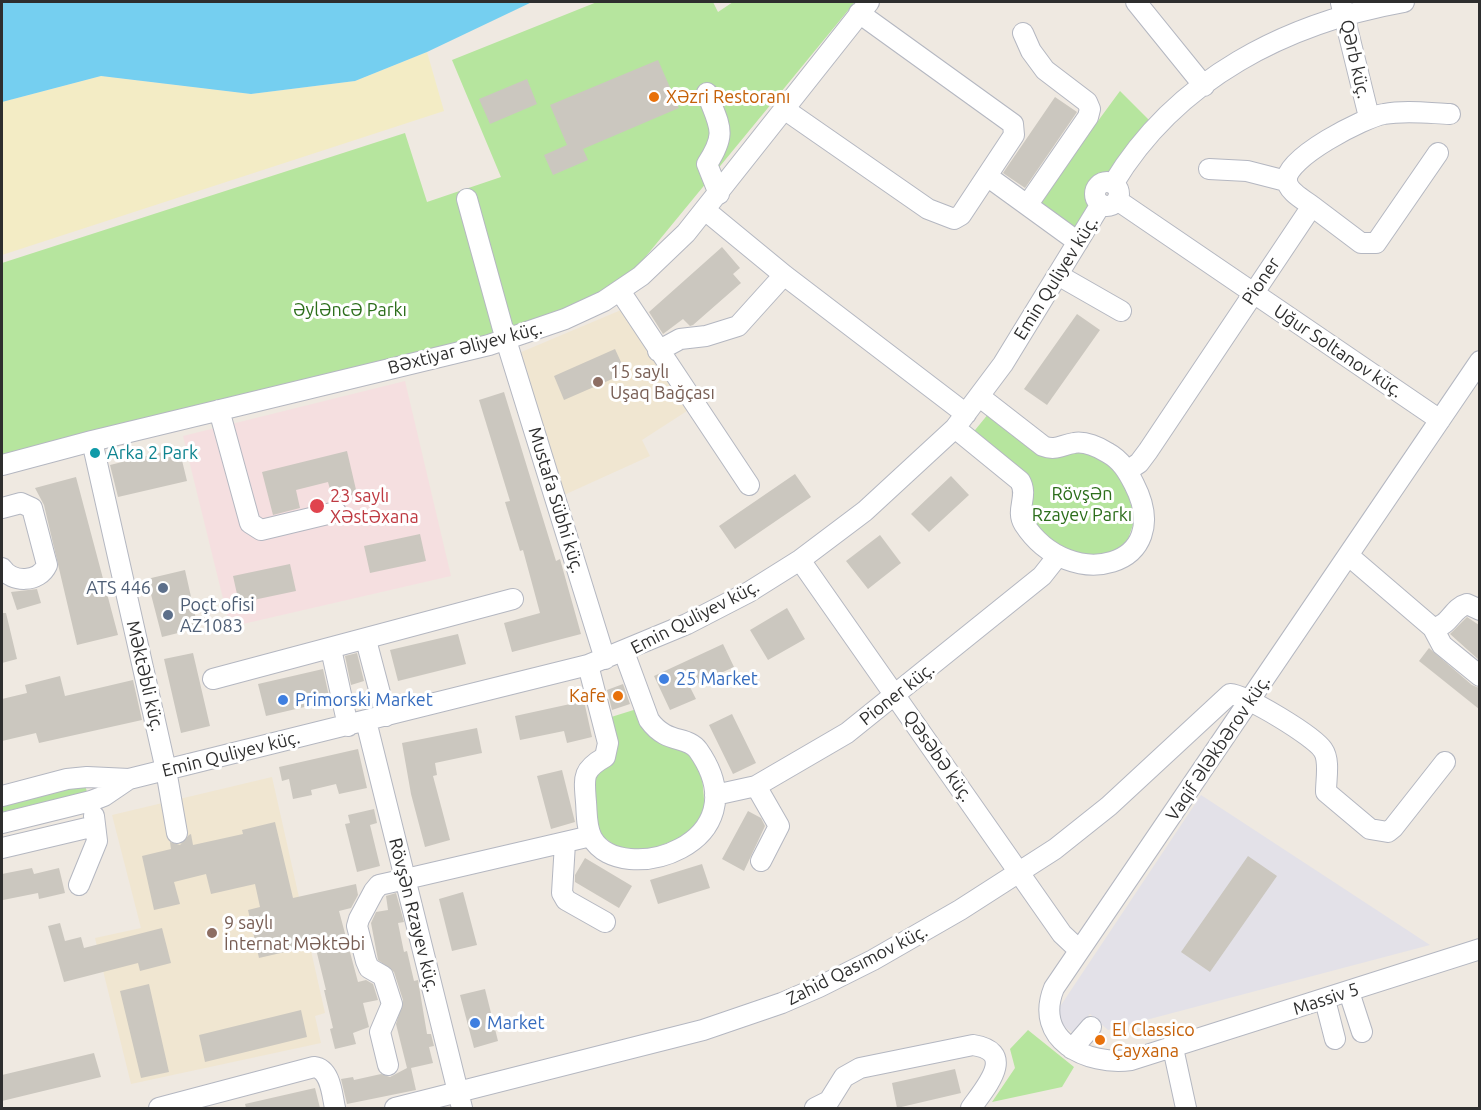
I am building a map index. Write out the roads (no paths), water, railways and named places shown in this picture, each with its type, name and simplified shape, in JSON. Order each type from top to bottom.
[{"type":"street","points":[[1136,2],[1204,86]]},
{"type":"street","name":"Emin Quliyev küç.","points":[[129,779],[357,724],[596,662],[624,652],[706,615],[800,560],[865,511],[961,421],[980,397],[1078,242],[1111,196],[1145,139],[1204,86],[1262,46],[1343,8],[1404,2]]},
{"type":"street","points":[[784,110],[928,209],[954,219],[961,215],[1014,135],[1013,124],[864,8]]},
{"type":"street","name":"Bəxtiyar Əliyev küç.","points":[[2,465],[506,340],[573,316],[620,291],[662,258],[719,194],[864,8]]},
{"type":"street","name":"Qərb küç.","points":[[1343,8],[1369,117]]},
{"type":"street","points":[[1023,33],[1036,60],[1087,102],[1090,109],[1088,117],[1028,204]]},
{"type":"street","points":[[707,93],[720,131],[719,146],[707,164],[719,194]]},
{"type":"street","points":[[1438,153],[1376,243],[1361,243],[1290,188],[1286,181],[1288,172],[1294,165],[1331,138],[1369,117],[1396,112],[1450,114]]},
{"type":"street","points":[[1209,170],[1247,171],[1286,181]]},
{"type":"street","points":[[987,176],[1078,242]]},
{"type":"street","name":"Uğur Soltanov küç.","points":[[1111,196],[1440,420]]},
{"type":"street","name":"Mustafa Sübhi küç.","points":[[467,199],[596,662],[609,743],[605,757],[592,764],[584,779],[591,836]]},
{"type":"street","name":"Pioner","points":[[1127,471],[1139,464],[1312,206]]},
{"type":"street","points":[[705,210],[961,421],[1020,481],[1025,489],[1021,518],[1025,526],[1057,557],[1067,562],[1097,566],[1124,558],[1140,538],[1142,510],[1137,490],[1127,471],[1109,453],[1085,444],[1074,443],[1051,449],[1043,446],[980,397]]},
{"type":"street","points":[[1058,274],[1121,311]]},
{"type":"street","points":[[658,351],[680,339],[706,336],[738,326],[784,275]]},
{"type":"street","points":[[620,291],[749,485]]},
{"type":"street","name":"Vaqif Ələkbərov küç.","points":[[1173,1048],[1115,1062],[1101,1060],[1072,1049],[1053,1029],[1048,1010],[1054,988],[1479,362]]},
{"type":"street","points":[[219,410],[250,523],[255,528],[261,530],[336,512]]},
{"type":"street","name":"Məktəbli küç.","points":[[92,441],[166,770],[177,833]]},
{"type":"street","points":[[2,508],[21,503],[32,508],[47,565],[40,574],[21,579],[7,576],[2,568]]},
{"type":"street","points":[[1349,556],[1433,628],[1442,645],[1479,676]]},
{"type":"street","name":"Pioner küç.","points":[[715,795],[756,786],[847,733],[1042,576],[1057,557]]},
{"type":"street","name":"Qəsəbə küç.","points":[[800,560],[1062,934],[1079,950]]},
{"type":"street","points":[[213,679],[513,599]]},
{"type":"street","points":[[1433,628],[1442,627],[1461,605],[1467,603],[1479,610]]},
{"type":"street","points":[[366,640],[386,716]]},
{"type":"street","name":"Rövşən Rzayev küç.","points":[[331,649],[406,879],[460,1101]]},
{"type":"street","points":[[387,1065],[380,1032],[392,1004],[383,976],[369,968],[357,926],[374,891],[380,885],[591,836],[604,850],[630,859],[652,858],[672,852],[702,835],[709,824],[715,795],[711,778],[698,750],[690,742],[663,735],[650,720],[624,652]]},
{"type":"street","name":"Zahid Qasımov küç.","points":[[395,1108],[460,1101],[692,1033],[782,1003],[883,954],[1055,849],[1109,806],[1230,694],[1251,700]]},
{"type":"street","points":[[1251,700],[1324,751],[1326,792],[1370,829],[1388,832],[1393,828],[1445,762]]},
{"type":"street","points":[[2,795],[67,779],[87,777],[129,779]]},
{"type":"street","points":[[2,823],[91,801],[104,796],[129,779]]},
{"type":"street","points":[[756,786],[779,826],[761,861]]},
{"type":"street","points":[[79,885],[94,851],[96,826],[91,801]]},
{"type":"street","points":[[2,848],[96,826]]},
{"type":"street","points":[[565,843],[562,893],[566,900],[605,922]]},
{"type":"street","name":"Massiv 5","points":[[1173,1048],[1479,949]]},
{"type":"street","points":[[1349,992],[1362,1032]]},
{"type":"street","points":[[1325,1000],[1335,1039]]},
{"type":"street","points":[[1072,1049],[1091,1027]]},
{"type":"street","points":[[815,1108],[829,1101],[844,1077],[861,1068],[973,1045],[990,1050],[995,1055],[996,1063],[991,1078],[971,1108]]},
{"type":"street","points":[[1173,1048],[1185,1108]]},
{"type":"street","points":[[159,1108],[314,1067],[326,1072],[335,1108]]},
{"type":"water","points":[[2,2],[532,2],[427,52],[355,81],[251,94],[101,76],[2,102]]},
{"type":"place","name":"Xəzri Restoranı","points":[[654,97]]},
{"type":"place","name":"15 saylı Uşaq Bağçası","points":[[598,382]]},
{"type":"place","name":"Arka 2 Park","points":[[95,453]]},
{"type":"place","name":"23 saylı Xəstəxana","points":[[317,506]]},
{"type":"place","name":"ATS 446","points":[[163,588]]},
{"type":"place","name":"Poçt ofisi AZ1083","points":[[168,615]]},
{"type":"place","name":"25 Market","points":[[664,679]]},
{"type":"place","name":"Kafe","points":[[618,696]]},
{"type":"place","name":"Primorski Market","points":[[283,700]]},
{"type":"place","name":"9 saylı İnternat Məktəbi","points":[[212,933]]},
{"type":"place","name":"Market","points":[[475,1023]]},
{"type":"place","name":"El Classico Çayxana","points":[[1100,1040]]},
{"type":"park label","name":"Əyləncə Parkı","points":[[350,310]]},
{"type":"park label","name":"Rövşən Rzayev Parkı","points":[[1082,504]]}]
